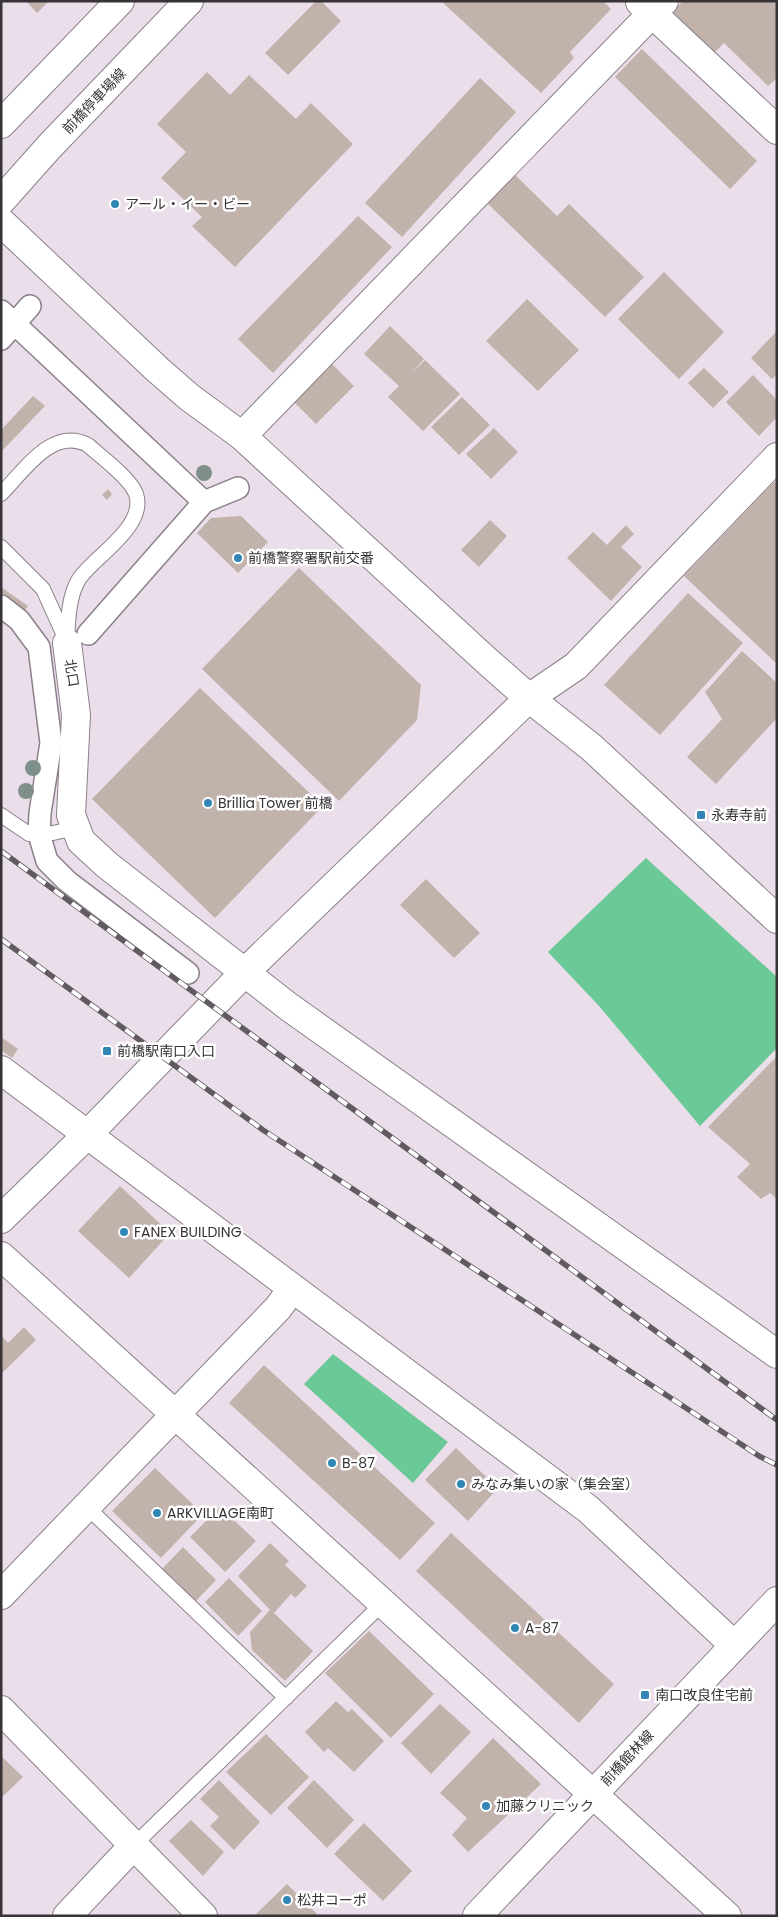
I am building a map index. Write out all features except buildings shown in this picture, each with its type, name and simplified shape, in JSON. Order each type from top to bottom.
[{"type":"street","points":[[1,124],[120,1]]},
{"type":"street","name":"前橋停車場線","points":[[1,201],[189,1]]},
{"type":"street","points":[[242,436],[652,5],[777,130]]},
{"type":"street","points":[[1,222],[158,370],[189,397],[242,436],[529,698],[591,747],[777,919]]},
{"type":"street","points":[[1,339],[8,317],[30,306]]},
{"type":"street","points":[[8,317],[204,502]]},
{"type":"street","points":[[1,1219],[88,1134],[245,972],[529,698],[576,666],[777,457]]},
{"type":"street","points":[[188,973],[67,881],[47,860],[39,834],[43,784],[51,743],[62,642],[204,502],[238,488]]},
{"type":"street","points":[[1,606],[18,620],[62,642]]},
{"type":"street","name":"北口","points":[[62,642],[76,708],[71,815],[81,841],[100,859],[289,1007],[777,1354]]},
{"type":"street","points":[[1,1070],[588,1508],[734,1645]]},
{"type":"street","points":[[1,1256],[727,1916]]},
{"type":"street","points":[[1,1595],[278,1308],[292,1289]]},
{"type":"street","name":"前橋館林線","points":[[477,1916],[777,1601]]},
{"type":"street","points":[[1,1710],[203,1916]]},
{"type":"street","points":[[67,1916],[134,1845]]},
{"type":"lane","name":"北口","points":[[1,494],[50,445],[64,440],[80,441],[88,445],[126,480],[136,494],[137,510],[128,528],[79,580],[62,642]]},
{"type":"lane","points":[[1,547],[43,589],[62,642]]},
{"type":"lane","points":[[1,814],[28,834],[75,828]]},
{"type":"lane","points":[[87,1507],[286,1698]]},
{"type":"lane","points":[[134,1845],[383,1603]]},
{"type":"green space","points":[[646,858],[777,977],[777,1048],[700,1126],[599,1006],[548,952]]},
{"type":"green space","points":[[333,1354],[448,1442],[413,1483],[304,1384]]},
{"type":"railway","points":[[1,851],[777,1420]]},
{"type":"railway","points":[[1,939],[263,1130],[759,1456],[777,1465]]},
{"type":"place","name":"アール・イー・ビー","points":[[115,204]]},
{"type":"place","name":"前橋警察署駅前交番","points":[[238,558]]},
{"type":"place","name":"Brillia Tower 前橋","points":[[208,803]]},
{"type":"place","name":"永寿寺前","points":[[701,815]]},
{"type":"place","name":"前橋駅南口入口","points":[[107,1051]]},
{"type":"place","name":"FANEX BUILDING","points":[[124,1232]]},
{"type":"place","name":"B-87","points":[[332,1463]]},
{"type":"place","name":"みなみ集いの家（集会室）","points":[[461,1484]]},
{"type":"place","name":"ARKVILLAGE南町","points":[[157,1513]]},
{"type":"place","name":"A-87","points":[[515,1628]]},
{"type":"place","name":"南口改良住宅前","points":[[645,1695]]},
{"type":"place","name":"加藤クリニック","points":[[486,1806]]},
{"type":"place","name":"松井コーポ","points":[[287,1900]]}]
